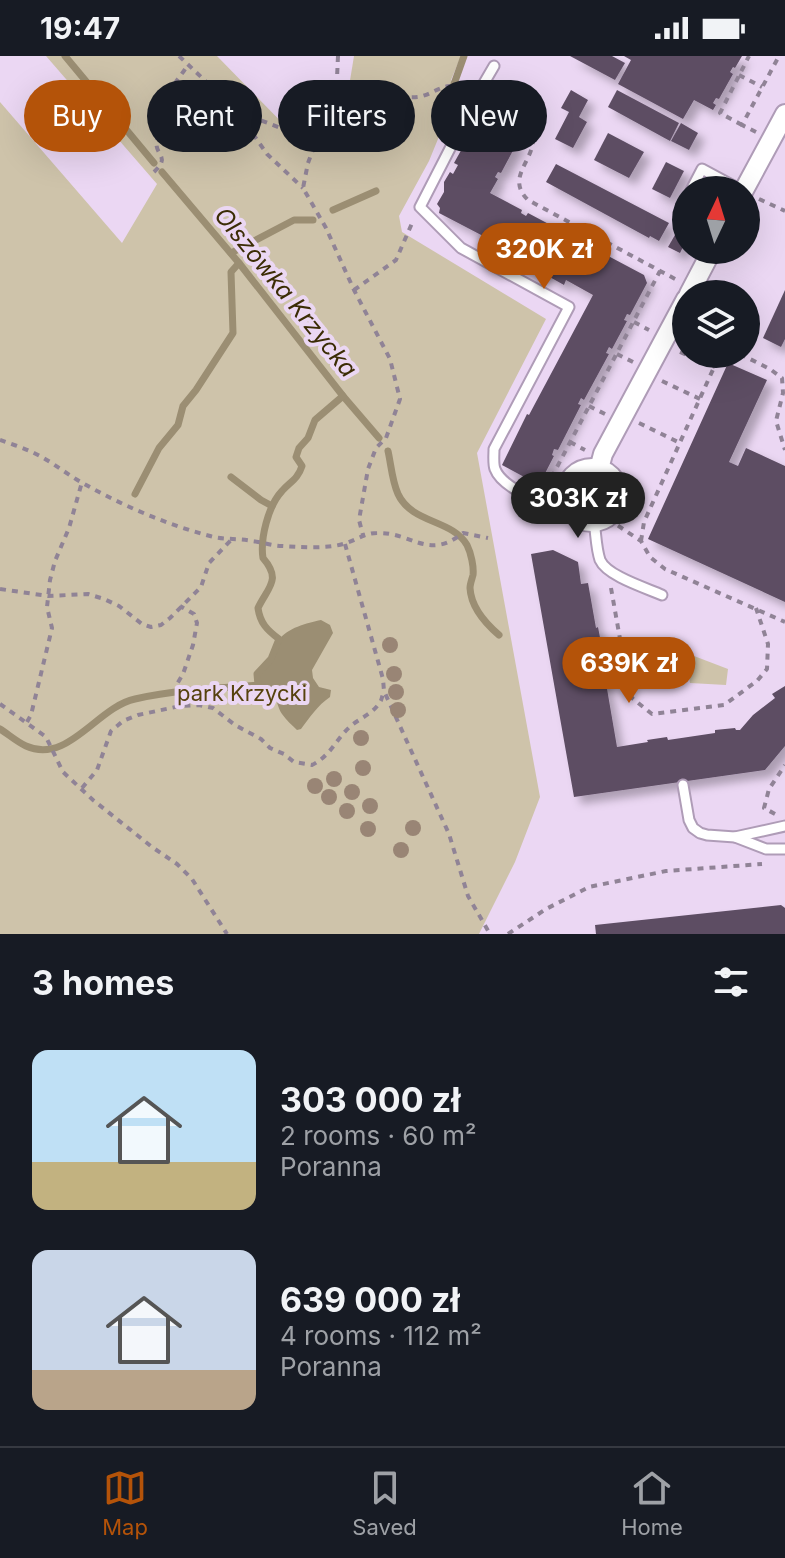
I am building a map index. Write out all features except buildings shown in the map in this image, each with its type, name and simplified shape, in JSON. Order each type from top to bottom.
[{"type":"street","points":[[755,176],[785,114]]},
{"type":"street","points":[[599,469],[603,454],[672,326]]},
{"type":"street","points":[[587,469],[599,469],[613,478],[617,503],[601,518],[584,520],[568,507],[561,478],[587,469]]},
{"type":"lane","points":[[494,66],[420,207],[461,248],[569,307],[494,449],[494,468],[503,481],[539,501],[555,507],[568,507]]},
{"type":"lane","points":[[698,176],[702,169],[715,176]]},
{"type":"lane","points":[[601,518],[602,565],[662,595]]},
{"type":"lane","points":[[683,785],[693,828],[707,835],[735,837],[785,826]]},
{"type":"lane","points":[[735,837],[766,849],[785,849]]},
{"type":"path","points":[[179,56],[205,80]]},
{"type":"path","points":[[337,80],[338,56]]},
{"type":"path","points":[[749,56],[720,113],[771,139]]},
{"type":"path","points":[[742,125],[779,56]]},
{"type":"path","points":[[154,172],[163,159],[156,141],[168,121],[174,86],[188,64]]},
{"type":"path","points":[[739,75],[762,87]]},
{"type":"path","points":[[262,147],[303,188],[390,359],[400,399],[386,438],[376,448],[368,469],[359,520],[363,535]]},
{"type":"path","points":[[303,188],[312,152]]},
{"type":"path","points":[[529,152],[519,178],[521,193],[528,200],[660,271],[561,478],[539,501]]},
{"type":"path","points":[[760,199],[785,211]]},
{"type":"path","points":[[354,290],[396,260],[420,207]]},
{"type":"path","points":[[760,364],[782,378],[783,393],[776,421],[785,450]]},
{"type":"path","points":[[641,541],[644,522],[714,368]]},
{"type":"path","points":[[647,374],[700,399]]},
{"type":"path","points":[[624,415],[680,443]]},
{"type":"path","points":[[0,440],[34,453],[82,482],[161,520],[213,537],[324,547],[345,544],[373,532],[436,546],[453,541],[463,533],[488,538]]},
{"type":"path","points":[[27,723],[52,628],[47,607],[55,561],[69,528],[82,482]]},
{"type":"path","points":[[601,518],[641,541],[650,557],[665,569],[785,622]]},
{"type":"path","points":[[0,589],[48,596],[88,594],[119,606],[142,624],[151,627],[161,625],[201,587],[209,563],[232,539]]},
{"type":"path","points":[[345,544],[384,691],[449,834],[468,896],[490,934]]},
{"type":"path","points":[[609,570],[632,698],[652,714],[724,705],[757,681],[767,669],[768,644],[756,608]]},
{"type":"path","points":[[180,606],[194,614],[197,623],[193,645],[177,684],[180,706]]},
{"type":"path","points":[[82,788],[97,770],[111,731],[123,721],[138,715],[180,706],[213,708],[294,762],[312,765],[327,757],[339,738],[377,706],[384,691]]},
{"type":"path","points":[[0,704],[46,737],[63,772],[93,800],[192,879],[227,934]]},
{"type":"path","points":[[777,815],[764,808],[769,789],[785,765]]},
{"type":"path","points":[[508,934],[546,909],[589,887],[666,871],[766,864]]},
{"type":"green space","name":"park Krzycki","points":[[46,56],[217,56],[240,80],[147,80],[147,152],[262,152],[262,102],[278,118],[278,152],[415,152],[415,80],[350,80],[354,56],[461,56],[451,80],[431,80],[433,152],[399,216],[402,232],[546,319],[477,453],[540,797],[515,862],[479,934],[0,934],[0,102],[24,130],[24,152],[43,152],[122,243],[157,184],[129,152],[131,80],[67,80]]},
{"type":"green space","points":[[591,477],[603,483],[609,495],[603,507],[591,513],[579,507],[573,495],[579,483]]},
{"type":"green space","points":[[694,656],[728,669],[726,685],[690,683],[687,666],[689,657]]},
{"type":"shaded area","points":[[321,620],[330,625],[333,633],[312,670],[319,687],[331,690],[330,697],[297,730],[282,714],[274,696],[261,690],[257,674],[287,632]]},
{"type":"waterway","name":"Olszówka Krzycka","points":[[65,56],[154,163]]},
{"type":"waterway","points":[[455,80],[464,56]]},
{"type":"waterway","name":"Olszówka Krzycka","points":[[162,172],[379,438]]},
{"type":"waterway","points":[[333,210],[376,191]]},
{"type":"waterway","points":[[231,253],[294,220],[313,220]]},
{"type":"waterway","points":[[135,494],[159,448],[178,425],[183,406],[233,333],[231,272],[239,263]]},
{"type":"waterway","points":[[0,729],[26,746],[41,750],[55,748],[69,742],[121,704],[135,699],[181,691],[258,685],[257,674],[271,659],[279,639],[265,626],[258,608],[272,578],[272,572],[263,558],[266,523],[277,497],[302,466],[296,457],[315,420],[343,396]]},
{"type":"waterway","name":"Olszówka Krzycka","points":[[388,451],[396,489],[404,504],[452,530],[467,545],[473,568],[470,588],[473,602],[484,620],[499,635]]},
{"type":"waterway","points":[[231,477],[272,506]]}]
